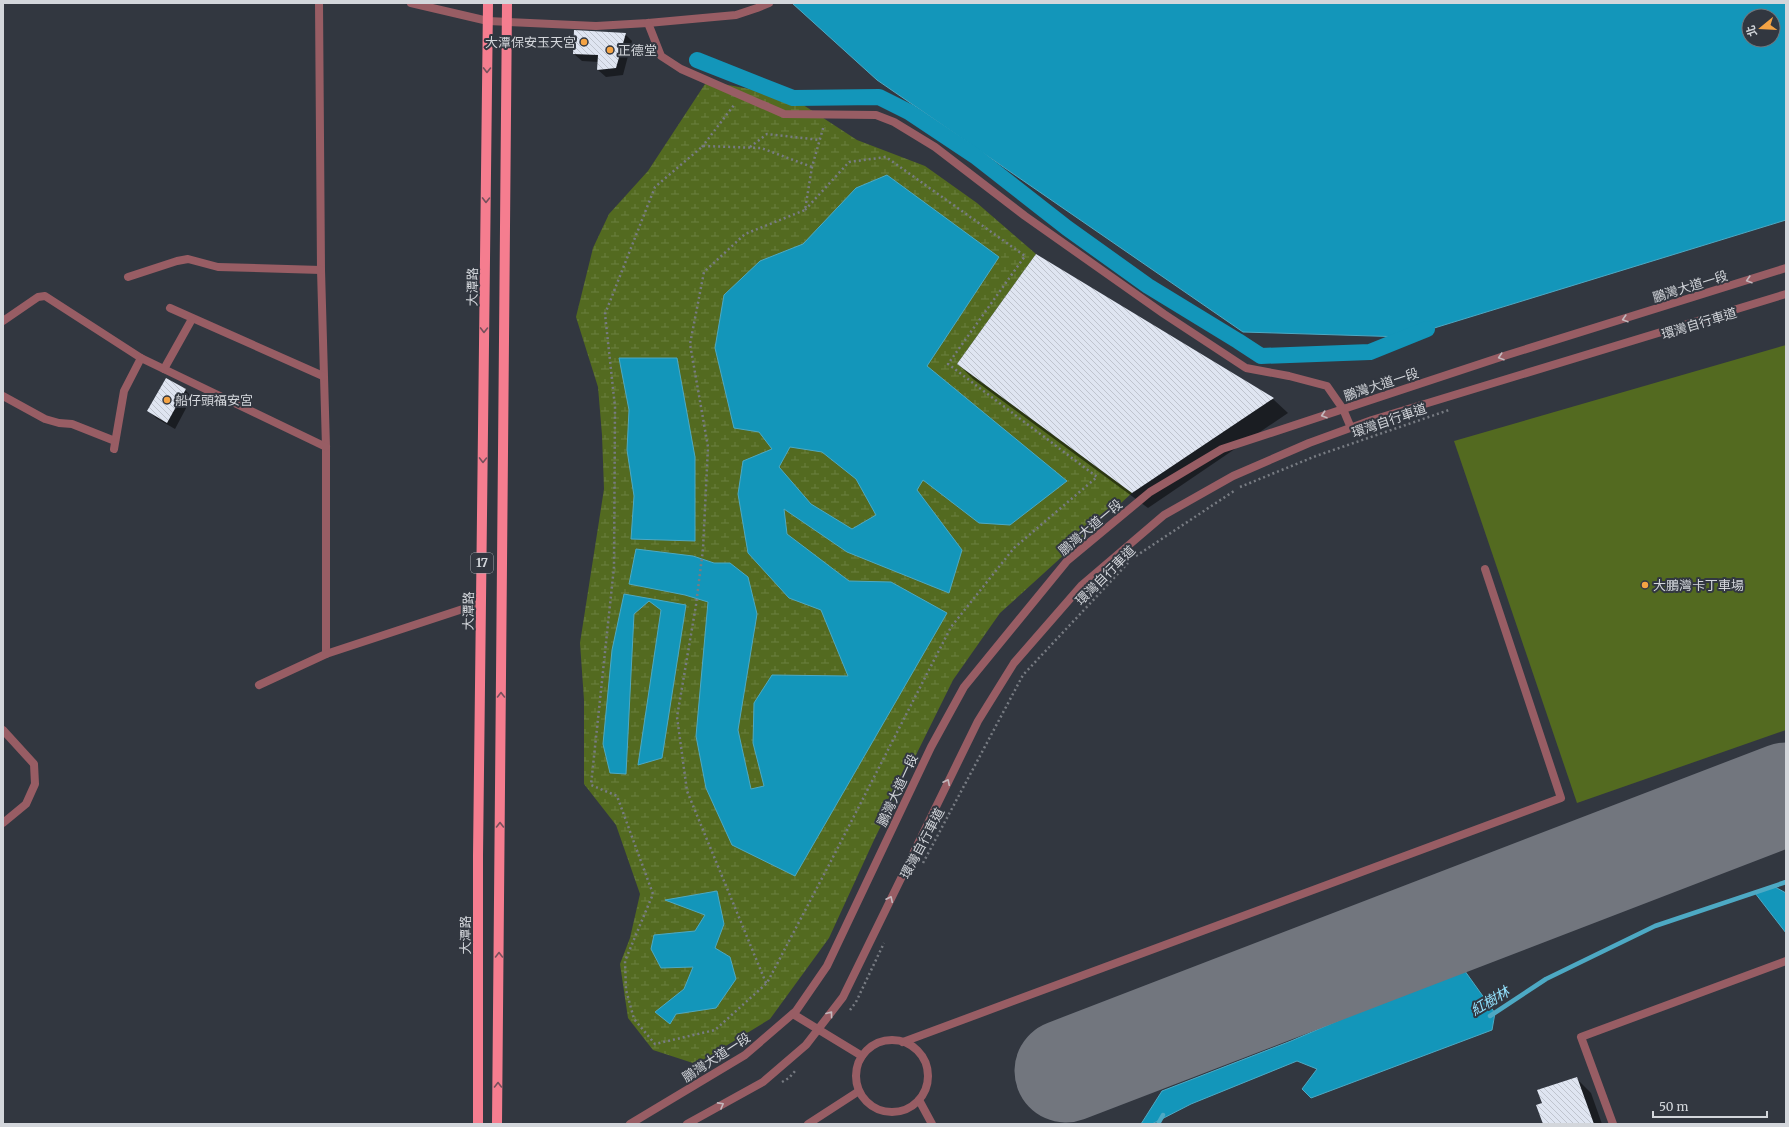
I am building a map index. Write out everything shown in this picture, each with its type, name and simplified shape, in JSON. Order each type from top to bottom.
[{"type":"main road","name":"大潭路","points":[[478,1124],[478,848],[488,3]]},
{"type":"main road","name":"17","points":[[497,1124],[507,3]]},
{"type":"street","points":[[319,3],[321,270],[326,447],[326,654]]},
{"type":"street","points":[[411,3],[488,21],[596,26],[736,15],[769,3]]},
{"type":"street","points":[[648,23],[661,56],[681,69],[784,114],[876,115],[894,122],[935,147],[1031,220],[1164,314],[1246,368],[1289,376],[1327,386],[1343,409],[1351,428]]},
{"type":"street","points":[[128,277],[177,260],[188,259],[218,267],[321,270]]},
{"type":"street","name":"鵬灣大道一段","points":[[630,1124],[745,1055],[793,1014],[827,966],[931,747],[964,686],[1067,560],[1150,492],[1222,449],[1504,356],[1786,268]]},
{"type":"street","points":[[687,1124],[763,1082],[806,1045],[818,1030],[843,997],[978,721],[1014,663],[1082,585],[1164,515],[1233,476],[1309,443],[1372,420],[1786,294]]},
{"type":"street","points":[[3,321],[38,297],[45,296],[141,358],[326,447]]},
{"type":"street","points":[[170,308],[323,376]]},
{"type":"street","points":[[164,369],[192,319]]},
{"type":"street","points":[[3,396],[44,419],[59,423],[72,424],[114,445],[124,391],[141,358]]},
{"type":"street","points":[[903,1042],[1561,798],[1485,569]]},
{"type":"street","points":[[260,685],[326,654],[481,603]]},
{"type":"street","points":[[3,730],[34,764],[35,784],[26,804],[3,823]]},
{"type":"street","points":[[1614,1124],[1581,1037],[1786,961]]},
{"type":"street","points":[[793,1014],[862,1056]]},
{"type":"street","points":[[892,1040],[903,1042],[914,1047],[922,1056],[927,1067],[928,1078],[925,1090],[919,1100],[910,1107],[899,1112],[887,1112],[876,1109],[866,1101],[859,1091],[856,1079],[857,1067],[862,1056],[870,1048],[880,1042],[892,1040]]},
{"type":"street","points":[[808,1124],[859,1091]]},
{"type":"street","points":[[919,1100],[932,1124]]},
{"type":"path","points":[[741,95],[702,148],[655,187],[605,314],[615,406],[614,567],[591,785],[617,796],[653,894],[625,961],[626,990],[634,1019],[655,1044],[715,1030],[766,983],[830,863],[951,627],[1014,548],[1097,477],[948,364],[1025,256],[886,157],[849,162],[805,210],[745,234],[704,272],[690,344],[708,447],[703,549],[696,605],[677,717],[687,791],[766,983]]},
{"type":"path","points":[[805,210],[812,166],[827,115]]},
{"type":"path","points":[[749,147],[767,134],[820,140]]},
{"type":"path","points":[[702,148],[761,148],[812,166]]},
{"type":"path","name":"環灣自行車道","points":[[922,865],[1023,675],[1132,558],[1236,489],[1316,456],[1454,408]]},
{"type":"path","points":[[847,1013],[856,1002],[885,941]]},
{"type":"path","points":[[782,1083],[799,1068]]},
{"type":"green space","points":[[707,81],[791,97],[857,140],[925,166],[977,203],[1036,254],[957,364],[1132,493],[1000,613],[953,680],[874,840],[829,938],[770,1019],[696,1064],[653,1050],[628,1018],[620,964],[630,938],[640,894],[616,825],[584,784],[584,700],[580,643],[604,489],[598,387],[576,317],[593,248],[609,214],[648,171]]},
{"type":"green space","name":"大鵬灣卡丁車場","points":[[1786,345],[1786,730],[1577,803],[1454,441]]},
{"type":"water","points":[[792,3],[1786,3],[1786,220],[1405,337],[1243,332],[877,80]]},
{"type":"water","points":[[887,175],[999,257],[927,366],[1067,481],[1010,525],[979,523],[923,480],[917,490],[962,550],[949,593],[847,552],[784,509],[787,534],[849,581],[891,582],[947,613],[795,876],[732,845],[706,788],[696,736],[708,602],[685,595],[629,584],[636,549],[693,556],[714,563],[730,563],[748,577],[757,614],[738,730],[751,789],[764,786],[753,743],[754,703],[772,675],[848,676],[821,610],[789,598],[748,553],[738,494],[743,461],[772,449],[759,432],[734,428],[715,348],[724,295],[760,261],[803,244],[856,188]],"holes":[[[790,447],[822,452],[856,479],[876,515],[852,529],[811,504],[779,467]]]},
{"type":"water","points":[[619,358],[677,358],[695,457],[695,541],[631,539],[634,496],[627,450],[629,410]]},
{"type":"water","points":[[624,594],[686,605],[662,758],[638,765],[661,610],[649,601],[634,614],[626,774],[610,773],[603,744],[612,650]]},
{"type":"water","points":[[1775,887],[1786,893],[1786,933],[1755,893]]},
{"type":"water","points":[[717,891],[724,924],[715,948],[730,957],[736,979],[716,1008],[676,1014],[670,1024],[655,1012],[684,989],[693,967],[661,968],[651,949],[654,935],[695,931],[705,915],[665,900]]},
{"type":"water","points":[[1462,967],[1495,1013],[1492,1030],[1311,1098],[1302,1089],[1317,1069],[1297,1061],[1191,1104],[1152,1124],[1141,1124],[1162,1091],[1291,1041]]},
{"type":"building","points":[[574,30],[626,33],[616,68],[597,70],[598,55],[573,54]]},
{"type":"building","points":[[1036,254],[1274,398],[1132,493],[957,364]]},
{"type":"building","name":"船仔頭福安宮","points":[[166,378],[186,389],[167,423],[147,411]]},
{"type":"building","points":[[1577,1077],[1594,1124],[1543,1124],[1536,1105],[1542,1103],[1537,1090]]},
{"type":"waterway","points":[[697,60],[793,98],[879,97],[909,112],[975,156],[1067,228],[1148,286],[1261,356],[1370,352],[1427,329]]},
{"type":"waterway","name":"紅樹林","points":[[1490,1016],[1546,979],[1655,926],[1786,882]]},
{"type":"waterway","name":"紅樹林","points":[[1158,1124],[1163,1115]]},
{"type":"runway","points":[[1066,1071],[1786,794]]},
{"type":"place","name":"大潭保安玉天宮","points":[[584,42]]},
{"type":"place","name":"正德堂","points":[[610,50]]},
{"type":"place","name":"船仔頭福安宮","points":[[167,400]]},
{"type":"place","name":"大鵬灣卡丁車場","points":[[1645,585]]}]
